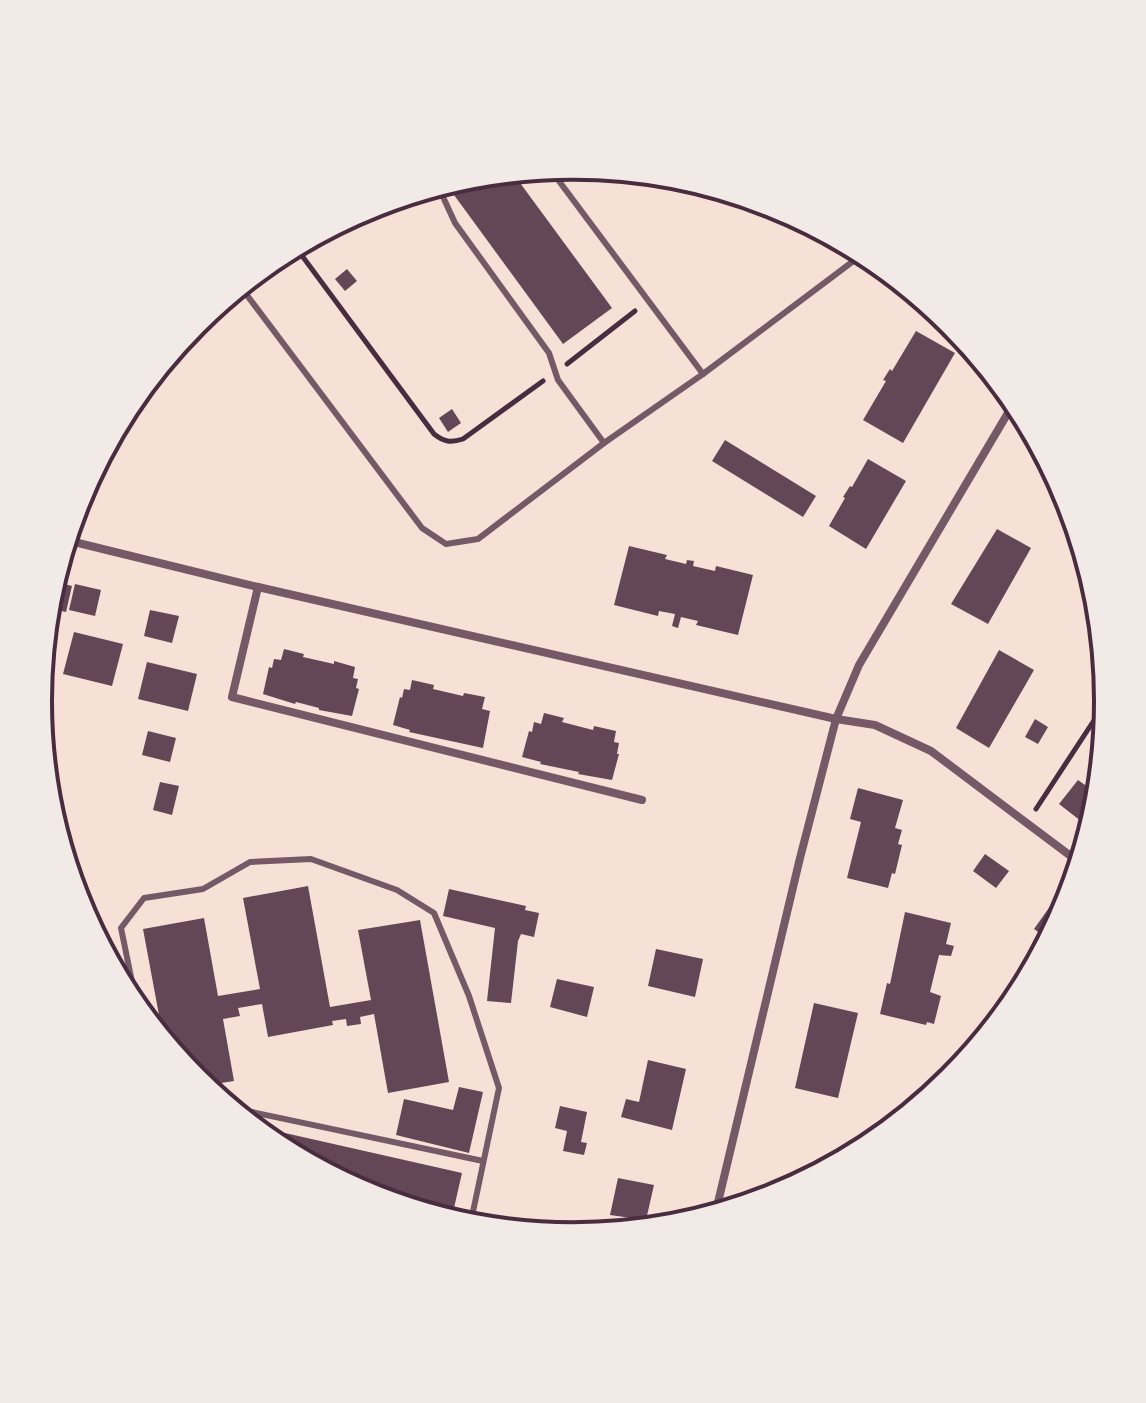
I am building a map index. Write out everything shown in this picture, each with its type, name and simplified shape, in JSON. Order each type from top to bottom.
[{"type":"street","points":[[718,1202],[836,719],[859,665],[1007,414]]},
{"type":"street","points":[[77,543],[258,587],[836,719],[875,725],[931,751],[1070,856]]},
{"type":"street","points":[[258,587],[232,697],[642,800]]},
{"type":"lane","points":[[559,181],[703,374]]},
{"type":"lane","points":[[444,197],[455,223],[549,353],[555,373],[604,443]]},
{"type":"lane","points":[[248,295],[422,528],[446,544],[478,539],[852,262]]},
{"type":"lane","points":[[131,976],[121,928],[144,898],[203,889],[250,862],[311,859],[397,890],[434,913],[469,996],[499,1088],[473,1212]]},
{"type":"lane","points":[[253,1112],[483,1161]]},
{"type":"path","points":[[303,256],[434,434],[453,443],[555,373],[649,300]]},
{"type":"path","points":[[1027,823],[1093,721]]},
{"type":"building","points":[[521,184],[612,308],[563,344],[454,195]]},
{"type":"building","points":[[347,269],[357,281],[345,291],[335,279]]},
{"type":"building","points":[[916,331],[955,353],[903,443],[863,420],[886,381],[883,380],[890,369],[892,371]]},
{"type":"building","points":[[452,409],[461,423],[448,432],[439,418]]},
{"type":"building","points":[[725,440],[816,496],[803,517],[712,461]]},
{"type":"building","points":[[868,459],[906,481],[866,549],[829,526],[843,497]]},
{"type":"building","points":[[997,529],[1031,548],[988,624],[951,604]]},
{"type":"building","points":[[629,546],[667,555],[665,559],[686,564],[687,560],[694,561],[693,566],[715,571],[716,566],[753,575],[738,635],[696,625],[698,621],[681,617],[678,628],[672,626],[675,614],[659,611],[658,616],[614,605]]},
{"type":"building","points":[[66,584],[72,586],[66,612],[60,611]]},
{"type":"building","points":[[75,584],[101,590],[95,616],[69,610]]},
{"type":"building","points":[[150,610],[179,616],[172,643],[144,636]]},
{"type":"building","points":[[74,632],[123,644],[112,686],[63,674]]},
{"type":"building","points":[[284,649],[304,654],[303,657],[355,667],[353,678],[358,679],[356,688],[359,689],[352,716],[263,694],[269,667],[272,668],[274,659],[281,660]]},
{"type":"building","points":[[999,650],[1034,670],[989,748],[956,728]]},
{"type":"building","points":[[147,662],[197,674],[188,711],[138,699]]},
{"type":"building","points":[[412,680],[463,696],[464,693],[485,697],[482,709],[490,711],[483,748],[409,732],[393,725],[400,697],[404,689],[410,690]]},
{"type":"building","points":[[544,713],[564,718],[562,722],[593,730],[594,726],[616,731],[614,742],[619,743],[619,754],[612,780],[578,774],[522,757],[529,731],[532,732],[534,722],[541,724]]},
{"type":"building","points":[[1035,719],[1048,727],[1038,744],[1025,737]]},
{"type":"building","points":[[148,731],[176,738],[170,762],[142,755]]},
{"type":"building","points":[[1078,780],[1087,786],[1080,820],[1059,804]]},
{"type":"building","points":[[160,782],[179,786],[172,815],[153,810]]},
{"type":"building","points":[[858,788],[903,800],[895,828],[902,830],[898,844],[902,845],[888,888],[847,878],[861,822],[850,819]]},
{"type":"building","points":[[985,854],[1009,871],[996,888],[973,871]]},
{"type":"building","points":[[308,886],[330,1007],[371,1000],[358,930],[420,920],[449,1082],[388,1093],[374,1014],[360,1017],[361,1024],[347,1026],[346,1019],[332,1021],[333,1025],[268,1037],[262,1004],[238,1008],[240,1016],[223,1019],[234,1081],[219,1083],[160,1018],[143,929],[204,918],[218,996],[260,989],[243,898]]},
{"type":"building","points":[[449,889],[526,906],[525,910],[539,913],[534,937],[521,934],[518,941],[511,1003],[487,1001],[495,928],[443,916]]},
{"type":"building","points":[[1054,900],[1039,933],[1034,929]]},
{"type":"building","points":[[905,912],[951,923],[946,944],[954,946],[951,956],[939,955],[930,992],[941,996],[934,1024],[927,1022],[926,1025],[880,1014],[887,983],[890,984]]},
{"type":"building","points":[[656,949],[703,959],[695,997],[648,986]]},
{"type":"building","points":[[557,979],[594,987],[587,1017],[550,1007]]},
{"type":"building","points":[[814,1003],[858,1013],[838,1098],[795,1088]]},
{"type":"building","points":[[648,1060],[686,1069],[672,1130],[621,1117],[626,1099],[639,1102]]},
{"type":"building","points":[[459,1087],[483,1092],[469,1153],[396,1135],[404,1099],[453,1110]]},
{"type":"building","points":[[560,1106],[587,1112],[581,1142],[587,1143],[584,1155],[563,1151],[567,1131],[555,1128]]},
{"type":"building","points":[[279,1132],[462,1173],[454,1208],[438,1205],[343,1169]]},
{"type":"building","points":[[618,1178],[654,1185],[647,1217],[610,1215]]}]
